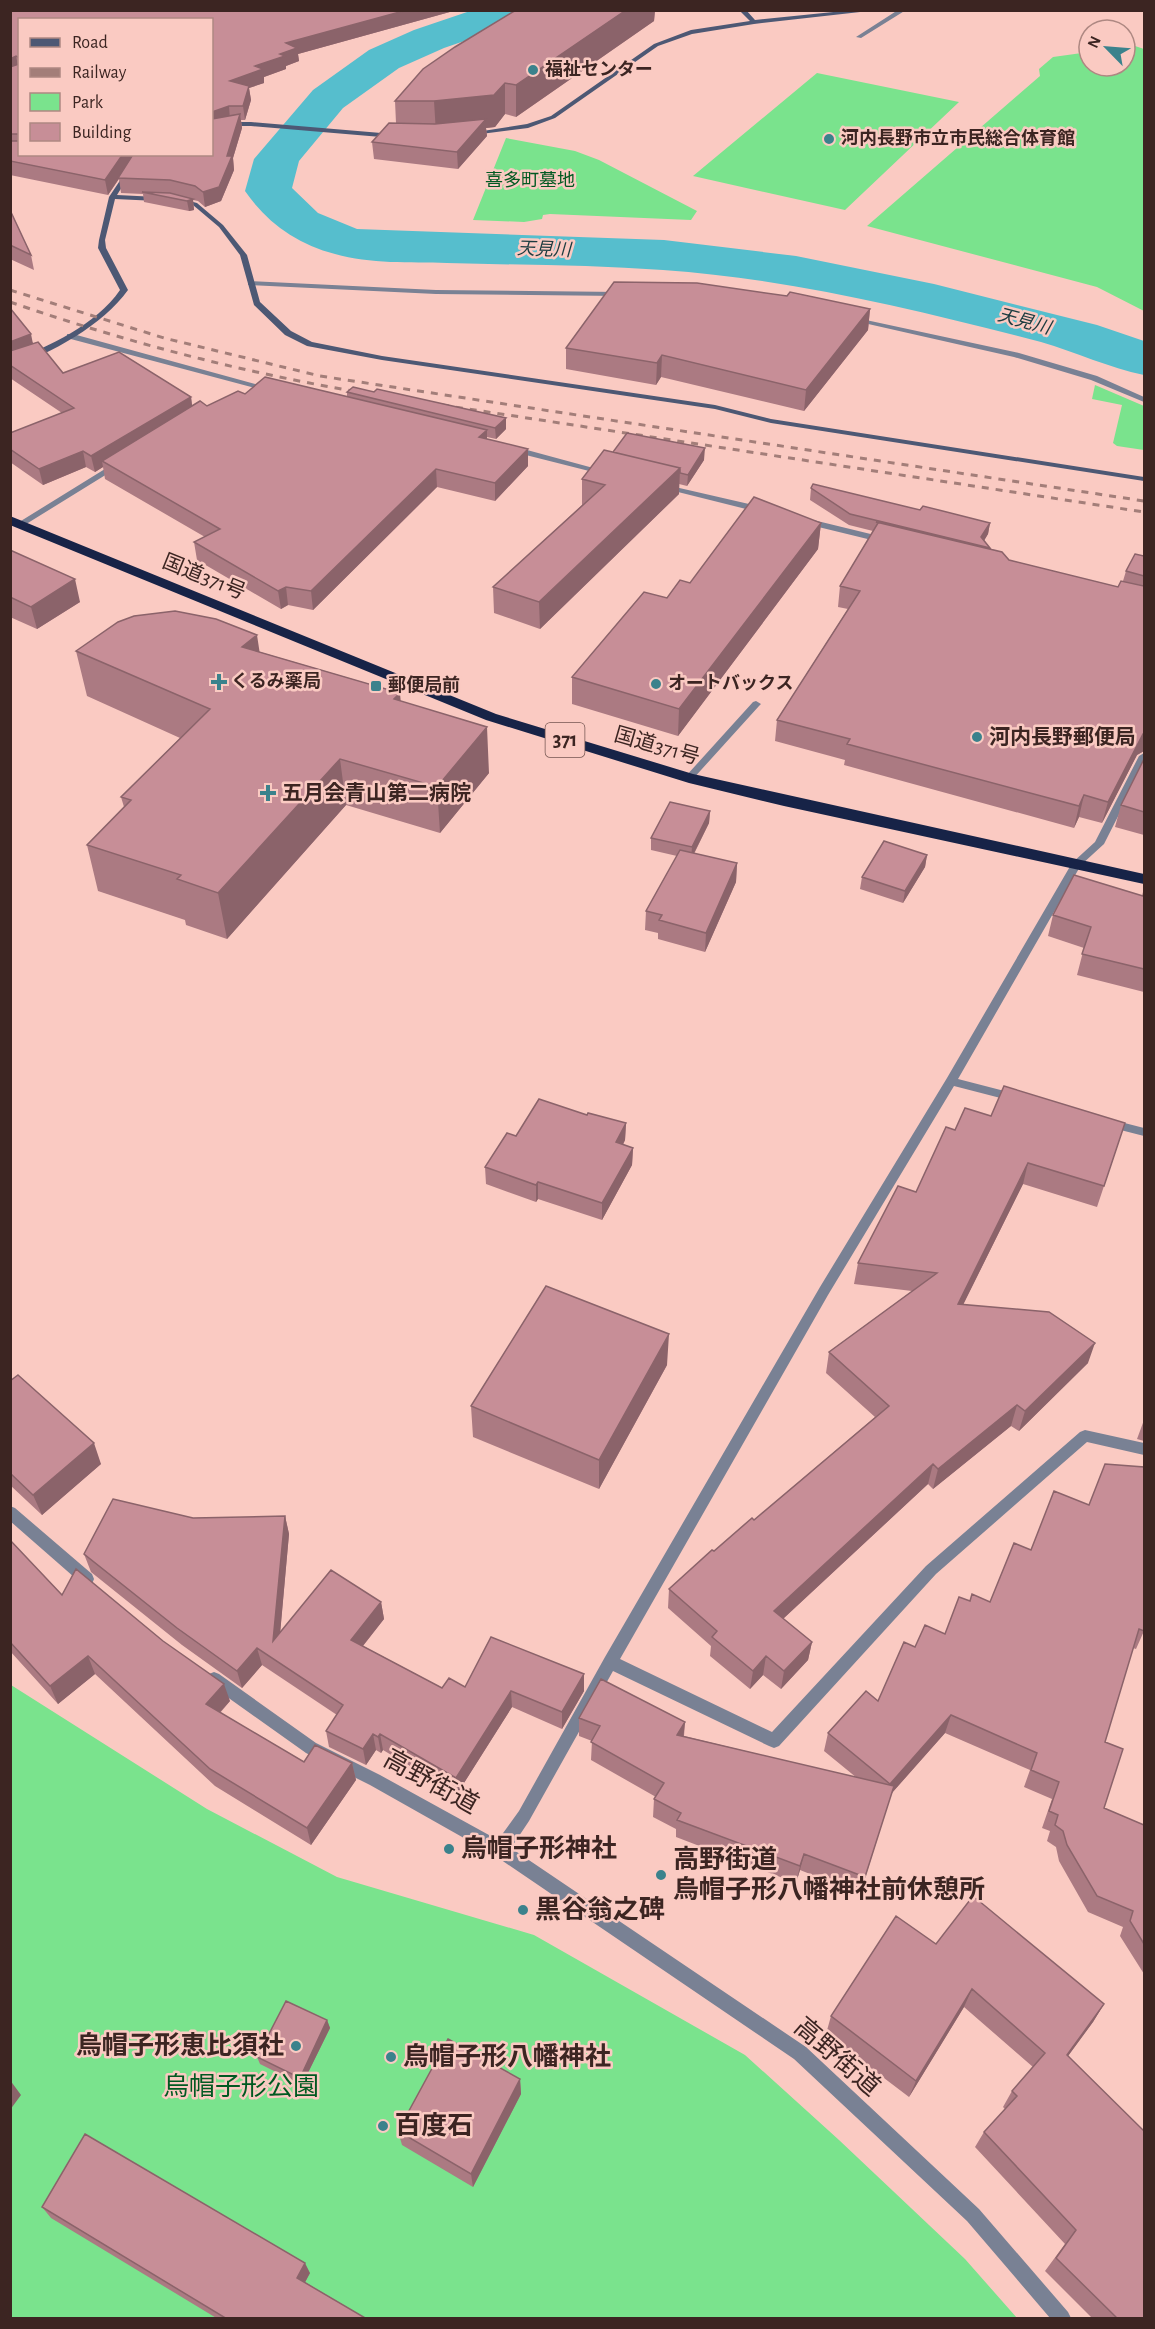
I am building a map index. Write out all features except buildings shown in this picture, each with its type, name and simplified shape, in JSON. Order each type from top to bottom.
[{"type":"highway","name":"国道371号","points":[[15,522],[491,717],[689,778],[784,801],[1144,879]]},
{"type":"street","points":[[470,134],[528,126],[553,117],[656,45],[691,32],[754,22],[875,10]]},
{"type":"street","points":[[859,37],[903,10]]},
{"type":"street","points":[[743,12],[754,22]]},
{"type":"street","points":[[213,129],[231,124],[251,124],[401,137]]},
{"type":"street","points":[[10,365],[69,336],[120,300],[124,290],[102,248],[102,240],[112,197],[139,157]]},
{"type":"street","points":[[112,197],[162,199]]},
{"type":"street","points":[[172,200],[195,204],[221,226],[243,255],[250,271],[251,284],[257,303],[288,333],[310,344],[382,358],[715,408],[771,422],[1144,479]]},
{"type":"street","points":[[251,284],[436,292],[634,295]]},
{"type":"street","points":[[843,316],[1016,355],[1094,378],[1144,400]]},
{"type":"street","points":[[69,336],[273,390]]},
{"type":"street","points":[[240,390],[250,384]]},
{"type":"street","points":[[500,446],[613,474]]},
{"type":"street","points":[[15,522],[120,463]]},
{"type":"street","points":[[659,485],[775,513]]},
{"type":"street","points":[[798,519],[890,542]]},
{"type":"street","points":[[689,778],[756,704]]},
{"type":"street","points":[[500,1850],[524,1816],[824,1291],[951,1081],[1077,863],[1099,844],[1144,756]]},
{"type":"street","points":[[951,1081],[1030,1102]]},
{"type":"street","points":[[1099,1120],[1144,1132]]},
{"type":"street","points":[[610,1662],[774,1741],[931,1570],[1085,1436],[1144,1449]]},
{"type":"street","points":[[10,1512],[95,1586]]},
{"type":"street","name":"高野街道","points":[[205,1673],[311,1748],[375,1780],[500,1850],[800,2053],[973,2215],[1062,2319]]},
{"type":"green space","points":[[1137,47],[1144,49],[1144,311],[1097,287],[867,226],[1040,76],[1039,69],[1053,57],[1077,54],[1077,78],[1137,78]]},
{"type":"green space","name":"河内長野市立市民総合体育館","points":[[817,73],[959,102],[845,210],[693,176]]},
{"type":"green space","name":"喜多町墓地","points":[[506,138],[575,151],[599,160],[697,211],[691,220],[550,214],[543,215],[542,219],[524,222],[473,220]]},
{"type":"green space","points":[[1095,385],[1144,406],[1144,450],[1117,446],[1113,443],[1122,405],[1092,399]]},
{"type":"green space","name":"烏帽子形公園","points":[[11,1685],[207,1809],[337,1877],[534,1935],[745,2055],[965,2259],[1017,2318],[11,2318]]},
{"type":"waterway","name":"天見川","points":[[514,10],[429,39],[384,59],[328,99],[277,159],[268,191],[301,223],[349,243],[404,247],[664,255],[796,271],[934,299],[1078,336],[1144,359]]},
{"type":"railway","points":[[10,290],[164,338],[320,376],[1144,501]]},
{"type":"railway","points":[[10,302],[186,355],[275,376],[365,393]]},
{"type":"railway","points":[[442,405],[1144,512]]},
{"type":"place","name":"福祉センター","points":[[533,70]]},
{"type":"place","name":"河内長野市立市民総合体育館","points":[[829,139]]},
{"type":"place","name":"くるみ薬局","points":[[219,682]]},
{"type":"place","name":"オートバックス","points":[[656,684]]},
{"type":"place","name":"郵便局前","points":[[376,686]]},
{"type":"place","name":"河内長野郵便局","points":[[977,737]]},
{"type":"place","name":"五月会青山第二病院","points":[[268,793]]},
{"type":"place","name":"烏帽子形神社","points":[[449,1849]]},
{"type":"place","name":"高野街道 烏帽子形八幡神社前休憩所","points":[[661,1875]]},
{"type":"place","name":"黒谷翁之碑","points":[[523,1910]]},
{"type":"place","name":"烏帽子形恵比須社","points":[[296,2046]]},
{"type":"place","name":"烏帽子形八幡神社","points":[[391,2057]]},
{"type":"place","name":"百度石","points":[[383,2126]]}]
